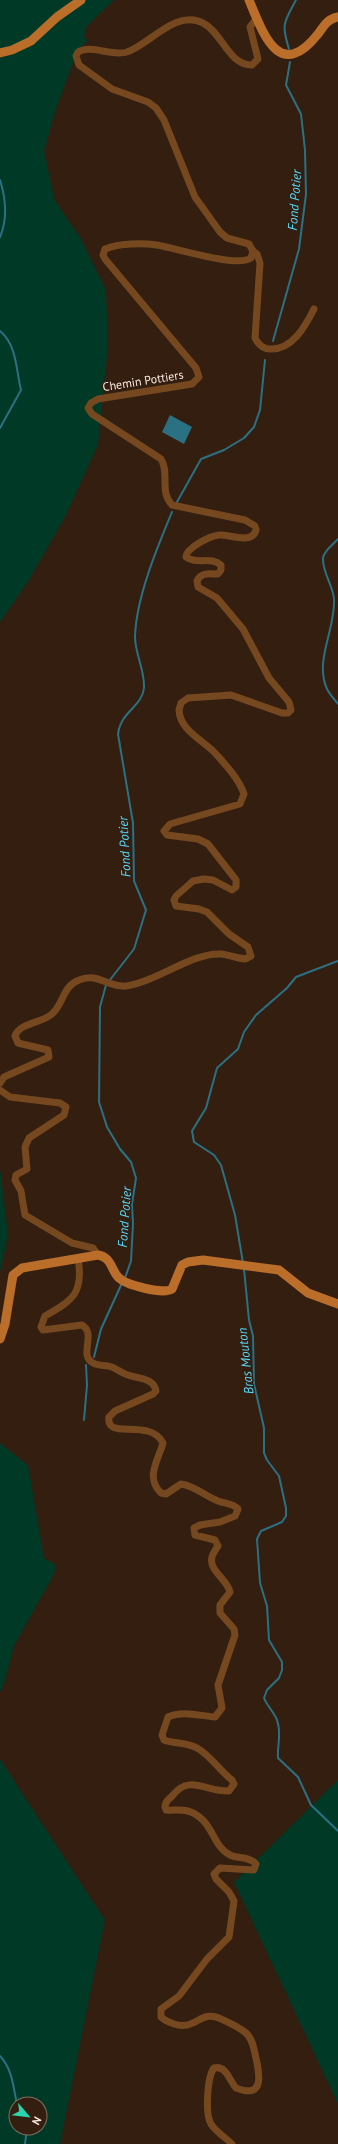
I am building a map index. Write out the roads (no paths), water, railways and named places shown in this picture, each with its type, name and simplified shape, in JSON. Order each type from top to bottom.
[{"type":"main road","points":[[0,53],[12,50],[31,41],[57,17],[82,0]]},
{"type":"main road","points":[[249,0],[269,44],[284,54],[292,54],[304,48],[329,20],[338,17]]},
{"type":"main road","points":[[0,1339],[5,1324],[13,1275],[16,1271],[22,1268],[98,1255],[108,1259],[122,1280],[166,1292],[173,1287],[179,1268],[188,1262],[203,1260],[258,1266],[279,1270],[308,1293],[338,1304]]},
{"type":"street","points":[[257,18],[250,27],[258,54],[258,59],[252,65],[248,65],[235,59],[221,38],[210,27],[195,20],[189,19],[175,23],[127,52],[116,53],[88,50],[78,52],[76,56],[79,65],[112,89],[148,102],[156,108],[164,120],[195,197],[220,232],[227,238],[249,244],[253,251],[257,254],[260,263],[255,338],[257,342],[267,349],[283,348],[300,333],[314,309]]},
{"type":"street","name":"Chemin Pottiers","points":[[0,1083],[4,1077],[47,1060],[50,1055],[48,1050],[45,1048],[18,1043],[15,1036],[16,1033],[53,1013],[68,986],[74,981],[86,977],[101,979],[120,986],[129,985],[152,978],[206,955],[222,954],[245,960],[250,958],[250,950],[229,934],[207,912],[199,909],[181,908],[174,903],[176,896],[193,881],[199,879],[213,880],[232,890],[237,884],[217,853],[208,844],[198,839],[167,835],[164,829],[170,824],[240,804],[244,794],[242,788],[223,762],[182,723],[179,710],[181,703],[188,698],[222,694],[238,697],[282,714],[288,713],[291,708],[289,702],[269,678],[243,629],[217,598],[198,586],[197,581],[199,577],[205,574],[218,574],[221,570],[221,565],[215,561],[193,561],[186,557],[189,550],[212,537],[224,535],[244,538],[253,536],[256,530],[255,526],[245,520],[172,505],[164,494],[164,466],[162,459],[89,411],[91,403],[98,399],[192,384],[199,376],[196,368],[105,259],[103,253],[105,249],[110,247],[155,245],[219,259],[244,261],[251,258],[253,251]]},
{"type":"street","points":[[0,1090],[10,1097],[60,1103],[66,1107],[64,1115],[29,1138],[25,1147],[27,1169],[16,1175],[15,1180],[21,1191],[25,1215],[72,1243],[93,1248],[98,1255]]},
{"type":"street","points":[[78,1258],[80,1277],[78,1291],[60,1307],[45,1316],[41,1327],[43,1330],[82,1325],[87,1328],[89,1334],[88,1358],[94,1363],[111,1366],[127,1375],[150,1381],[155,1386],[156,1391],[153,1394],[108,1417],[108,1423],[110,1427],[115,1429],[143,1429],[152,1431],[160,1437],[163,1443],[153,1471],[152,1480],[161,1493],[166,1494],[181,1484],[187,1485],[218,1501],[235,1506],[238,1509],[235,1516],[220,1522],[200,1525],[194,1528],[195,1535],[215,1540],[217,1542],[218,1546],[212,1556],[211,1562],[216,1571],[228,1585],[230,1592],[220,1605],[220,1613],[234,1629],[235,1635],[218,1685],[222,1708],[215,1717],[187,1713],[168,1717],[162,1735],[164,1740],[186,1744],[197,1748],[232,1780],[234,1784],[229,1791],[190,1784],[182,1785],[166,1800],[166,1810],[182,1809],[191,1812],[208,1825],[215,1839],[230,1855],[253,1860],[256,1864],[254,1870],[220,1868],[216,1870],[214,1874],[216,1880],[229,1892],[234,1900],[229,1937],[207,1959],[178,1996],[161,2010],[161,2018],[164,2021],[182,2027],[189,2026],[204,2016],[219,2018],[246,2033],[252,2040],[260,2076],[256,2088],[249,2091],[236,2088],[224,2069],[218,2067],[214,2068],[210,2078],[208,2112],[210,2122],[232,2144]]},
{"type":"water","points":[[170,415],[192,427],[184,444],[162,432]]},
{"type":"waterway","name":"Fond Potier","points":[[289,49],[285,34],[285,23],[296,0]]},
{"type":"waterway","name":"Fond Potier","points":[[273,341],[299,249],[306,194],[305,150],[301,114],[286,85],[290,62]]},
{"type":"waterway","points":[[0,180],[4,194],[5,208],[3,230],[0,237]]},
{"type":"waterway","points":[[0,331],[10,343],[13,351],[21,390],[0,428]]},
{"type":"waterway","name":"Fond Potier","points":[[177,502],[201,459],[224,450],[244,438],[254,427],[260,410],[265,360]]},
{"type":"waterway","name":"Fond Potier","points":[[125,1278],[131,1261],[133,1224],[132,1204],[136,1178],[131,1162],[120,1149],[107,1127],[99,1102],[100,1007],[106,985],[134,949],[146,910],[134,881],[133,823],[118,734],[123,720],[140,700],[144,688],[143,675],[135,643],[136,622],[148,573],[172,512]]},
{"type":"waterway","name":"Bras Mouton","points":[[338,539],[327,550],[323,558],[324,568],[334,599],[334,610],[324,656],[324,678],[327,689],[338,704]]},
{"type":"waterway","name":"Bras Mouton","points":[[243,1263],[235,1215],[221,1165],[214,1155],[194,1142],[192,1131],[206,1108],[217,1068],[238,1049],[244,1032],[256,1015],[287,988],[296,977],[338,961]]},
{"type":"waterway","name":"Bras Mouton","points":[[244,1269],[249,1320],[253,1336],[254,1384],[264,1428],[264,1453],[267,1460],[279,1476],[286,1508],[286,1516],[282,1522],[261,1531],[257,1539],[260,1583],[267,1606],[269,1640],[282,1662],[282,1670],[279,1678],[267,1690],[264,1698],[276,1717],[278,1725],[278,1758],[298,1777],[311,1805],[338,1831]]},
{"type":"waterway","name":"Fond Potier","points":[[94,1357],[101,1329],[122,1283]]},
{"type":"waterway","name":"Fond Potier","points":[[84,1420],[87,1385],[86,1365]]},
{"type":"waterway","points":[[0,2056],[8,2067],[15,2096]]},
{"type":"waterway","points":[[25,2144],[26,2136]]}]
